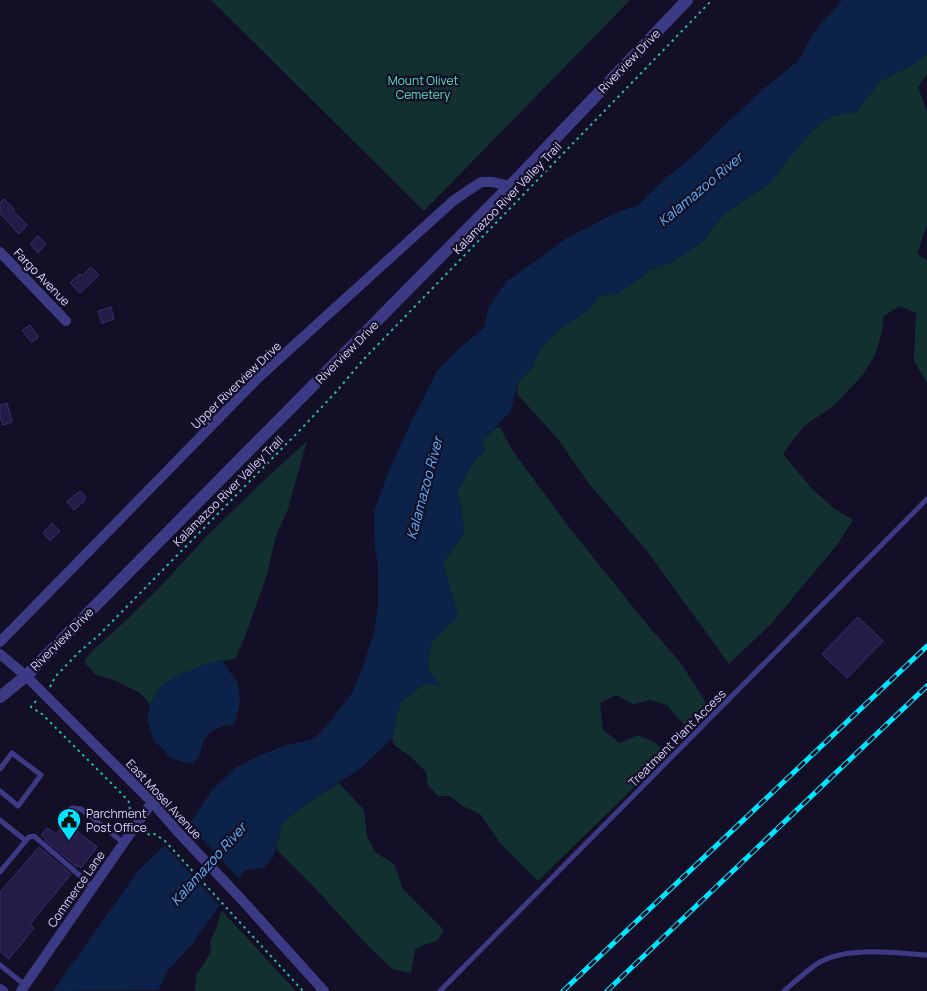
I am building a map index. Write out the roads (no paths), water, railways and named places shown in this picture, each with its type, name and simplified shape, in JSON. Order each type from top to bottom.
[{"type":"street","name":"Riverview Drive","points":[[0,696],[26,676],[510,186],[687,0]]},
{"type":"street","name":"Upper Riverview Drive","points":[[0,642],[258,378],[453,201],[481,182],[510,186]]},
{"type":"street","name":"Fargo Avenue","points":[[0,252],[66,321]]},
{"type":"street","name":"East Mosel Avenue","points":[[0,654],[26,676],[152,802],[324,991]]},
{"type":"street","name":"Commerce Lane","points":[[23,988],[152,802]]},
{"type":"lane","name":"Treatment Plant Access","points":[[440,991],[927,499]]},
{"type":"lane","points":[[0,769],[12,753],[41,776],[18,806],[0,791]]},
{"type":"lane","points":[[63,815],[72,808],[81,809],[124,843]]},
{"type":"lane","points":[[0,820],[26,840]]},
{"type":"lane","points":[[0,872],[26,840],[34,836],[93,887]]},
{"type":"lane","points":[[784,991],[820,962],[842,954],[870,952],[927,955]]},
{"type":"lane","points":[[0,965],[23,988]]},
{"type":"water","name":"Kalamazoo River","points":[[842,0],[927,0],[927,54],[913,65],[880,81],[856,112],[832,116],[813,130],[771,182],[723,215],[702,242],[673,262],[649,270],[617,294],[599,296],[589,310],[558,330],[539,351],[532,368],[518,382],[511,411],[482,441],[485,450],[472,464],[457,493],[461,504],[464,533],[443,563],[458,616],[431,643],[428,669],[441,686],[424,684],[401,702],[392,739],[361,768],[299,809],[282,824],[273,858],[263,868],[245,870],[190,947],[168,970],[159,990],[53,991],[138,871],[195,816],[212,790],[235,768],[260,755],[290,744],[314,739],[352,693],[374,633],[378,605],[378,567],[375,547],[374,512],[389,470],[437,371],[461,347],[484,328],[489,306],[506,282],[567,238],[617,212],[637,206],[666,178],[697,153],[766,87],[798,61],[816,29]]},
{"type":"water","points":[[222,661],[238,683],[240,702],[235,724],[222,726],[211,732],[203,742],[199,757],[192,764],[168,757],[166,752],[154,741],[147,719],[150,705],[162,685],[180,674],[209,663]]},
{"type":"railway","points":[[563,991],[927,646]]},
{"type":"railway","points":[[607,991],[927,686]]},
{"type":"place","name":"Parchment Post Office","points":[[69,841]]},
{"type":"park label","name":"Mount Olivet Cemetery","points":[[423,87]]}]
